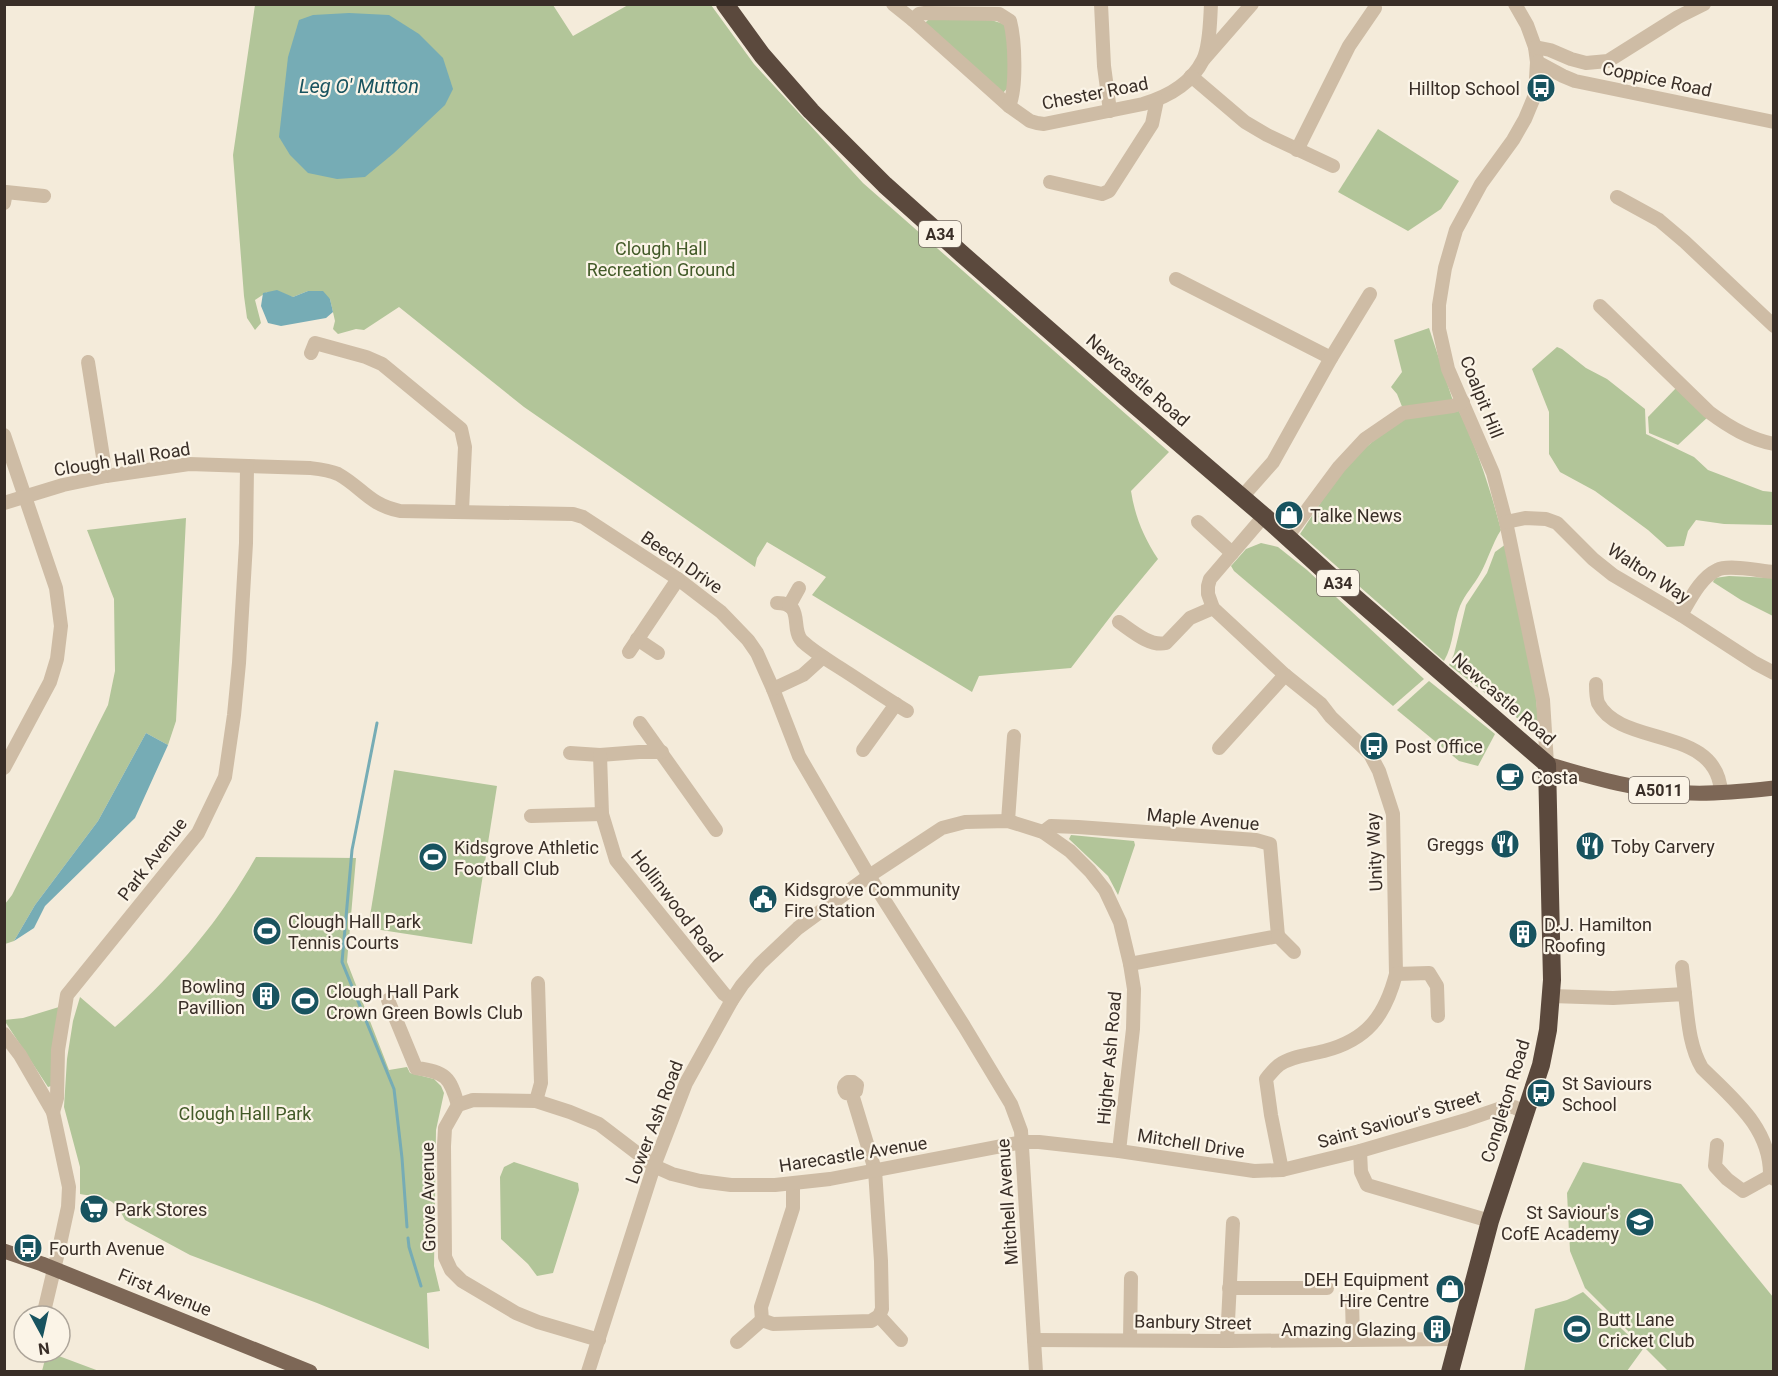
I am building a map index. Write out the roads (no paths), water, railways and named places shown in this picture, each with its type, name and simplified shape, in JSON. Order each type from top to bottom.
[{"type":"highway","name":"Newcastle Road","points":[[725,4],[762,55],[810,111],[885,185],[1547,764]]},
{"type":"highway","name":"Congleton Road","points":[[1450,1371],[1490,1221],[1541,1065],[1548,1030],[1552,980],[1547,764]]},
{"type":"main road","name":"A5011","points":[[1547,764],[1582,775],[1624,784],[1689,793],[1721,793],[1773,788]]},
{"type":"main road","name":"First Avenue","points":[[4,1251],[305,1371]]},
{"type":"street","name":"Chester Road","points":[[893,4],[1009,106],[1037,123],[1044,124],[1158,100],[1180,86],[1203,60],[1209,33],[1211,4]]},
{"type":"street","points":[[1101,4],[1104,66],[1110,111]]},
{"type":"street","points":[[1203,60],[1252,4]]},
{"type":"street","name":"Coalpit Hill","points":[[1515,4],[1527,25],[1535,47],[1537,62],[1535,95],[1513,140],[1481,184],[1456,230],[1445,268],[1439,305],[1439,329],[1448,369],[1493,473],[1506,522],[1543,700],[1547,764]]},
{"type":"street","points":[[1535,47],[1586,63],[1608,61],[1678,17],[1704,4]]},
{"type":"street","points":[[1297,150],[1349,46],[1375,8]]},
{"type":"street","points":[[913,20],[919,14],[925,13],[999,14],[1010,21],[1014,82],[1009,106]]},
{"type":"street","name":"Coppice Road","points":[[1537,62],[1575,81],[1773,122]]},
{"type":"street","points":[[1191,76],[1245,122],[1333,166]]},
{"type":"street","points":[[1050,182],[1102,194],[1109,191],[1152,124],[1158,100]]},
{"type":"street","points":[[4,203],[6,192],[44,196]]},
{"type":"street","points":[[1617,197],[1659,220],[1773,326]]},
{"type":"street","points":[[1176,279],[1331,358]]},
{"type":"street","points":[[1242,496],[1273,462],[1370,294]]},
{"type":"street","points":[[1600,306],[1709,412],[1728,426],[1752,438],[1773,444]]},
{"type":"street","points":[[311,353],[315,344],[366,357],[382,364],[461,429],[465,447],[462,511]]},
{"type":"street","points":[[88,362],[106,476]]},
{"type":"street","points":[[1287,537],[1339,467],[1365,439],[1403,413],[1453,406],[1462,402]]},
{"type":"street","points":[[4,435],[56,588],[60,640],[50,682],[4,768]]},
{"type":"street","name":"Clough Hall Road","points":[[4,503],[63,485],[106,476],[189,465],[247,467]]},
{"type":"street","name":"Beech Drive","points":[[247,467],[327,470],[339,475],[373,502],[400,511],[573,514],[583,517],[678,579],[721,612],[748,640],[757,653],[799,756],[916,951]]},
{"type":"street","name":"Park Avenue","points":[[53,1112],[57,1098],[58,1050],[68,995],[198,833],[225,777],[234,715],[238,663],[246,543],[247,467]]},
{"type":"street","points":[[1126,623],[1145,639],[1160,644],[1170,639],[1196,615],[1213,608],[1208,586],[1210,579],[1264,516]]},
{"type":"street","name":"Walton Way","points":[[1506,522],[1525,518],[1546,519],[1557,523],[1593,559],[1613,575],[1773,673]]},
{"type":"street","points":[[1198,522],[1232,553]]},
{"type":"street","points":[[1681,615],[1699,587],[1718,569],[1773,572]]},
{"type":"street","points":[[629,652],[678,579]]},
{"type":"street","points":[[799,588],[783,604],[796,616],[799,637],[823,657],[901,707],[863,750]]},
{"type":"street","name":"Unity Way","points":[[1213,608],[1285,675],[1321,704],[1331,717],[1370,754],[1379,771],[1394,814],[1396,974],[1390,995],[1375,1023],[1346,1044],[1295,1058],[1280,1065],[1266,1078],[1282,1170]]},
{"type":"street","points":[[638,639],[658,653]]},
{"type":"street","points":[[773,689],[803,675],[823,657]]},
{"type":"street","points":[[1219,748],[1285,675]]},
{"type":"street","points":[[1596,684],[1599,703],[1619,723],[1678,743],[1697,752],[1713,764],[1721,781],[1721,793]]},
{"type":"street","points":[[640,723],[716,830]]},
{"type":"street","points":[[1523,743],[1532,742],[1545,730]]},
{"type":"street","points":[[1008,821],[1014,736]]},
{"type":"street","points":[[570,753],[600,755],[662,752]]},
{"type":"street","name":"Hollinwood Road","points":[[600,755],[602,814],[616,860],[724,994],[732,1000]]},
{"type":"street","points":[[531,816],[602,814]]},
{"type":"street","name":"Higher Ash Road","points":[[869,876],[942,828],[965,822],[1008,821],[1043,832],[1070,851],[1090,870],[1105,890],[1120,922],[1134,989],[1133,1029],[1119,1150]]},
{"type":"street","name":"Maple Avenue","points":[[1043,832],[1045,828],[1051,826],[1078,827],[1256,840],[1270,844],[1278,936]]},
{"type":"street","name":"Lower Ash Road","points":[[588,1371],[654,1166],[686,1083],[732,1000],[760,964],[798,928],[869,876]]},
{"type":"street","points":[[1130,964],[1278,936],[1294,952]]},
{"type":"street","name":"Mitchell Avenue","points":[[916,951],[1011,1104],[1021,1131],[1036,1371]]},
{"type":"street","points":[[1682,967],[1693,1050],[1702,1068],[1748,1114],[1763,1139],[1772,1178],[1743,1191],[1715,1166],[1717,1145]]},
{"type":"street","points":[[1396,974],[1430,973],[1437,986],[1438,1016]]},
{"type":"street","points":[[536,1101],[541,1083],[538,983]]},
{"type":"street","points":[[1551,996],[1613,998],[1685,994]]},
{"type":"street","points":[[388,1000],[416,1068],[444,1076],[452,1084],[458,1105],[472,1100],[536,1101],[599,1124],[654,1166]]},
{"type":"street","points":[[4,1034],[20,1054],[53,1112],[69,1187],[68,1207],[46,1304]]},
{"type":"street","points":[[762,1320],[773,1324],[871,1321],[879,1316],[882,1309],[875,1170],[852,1094]]},
{"type":"street","name":"Grove Avenue","points":[[458,1105],[445,1128],[444,1146],[445,1257],[451,1270],[462,1281],[516,1313],[598,1340]]},
{"type":"street","name":"Saint Saviour's Street","points":[[1282,1170],[1466,1120],[1504,1107],[1514,1107],[1525,1113]]},
{"type":"street","name":"Mitchell Drive","points":[[1022,1142],[1119,1150],[1254,1172],[1282,1170]]},
{"type":"street","name":"Harecastle Avenue","points":[[654,1166],[672,1174],[700,1181],[731,1185],[793,1184],[1022,1142]]},
{"type":"street","points":[[1360,1150],[1361,1172],[1367,1185],[1490,1221]]},
{"type":"street","points":[[762,1320],[761,1307],[793,1208],[793,1184]]},
{"type":"street","points":[[1227,1341],[1233,1223]]},
{"type":"street","points":[[1130,1340],[1131,1278]]},
{"type":"street","points":[[1229,1287],[1327,1288]]},
{"type":"street","points":[[1352,1300],[1353,1340]]},
{"type":"street","points":[[879,1316],[902,1340]]},
{"type":"street","points":[[737,1342],[762,1320]]},
{"type":"street","name":"Banbury Street","points":[[1034,1340],[1458,1339]]},
{"type":"water","name":"Leg O' Mutton","points":[[349,13],[389,15],[419,34],[443,58],[453,89],[445,105],[365,177],[337,179],[308,173],[290,155],[279,137],[288,57],[299,20],[313,15]]},
{"type":"water","points":[[277,290],[293,297],[308,291],[323,291],[330,299],[333,312],[326,318],[281,326],[268,323],[261,306],[263,293]]},
{"type":"water","points":[[146,733],[168,745],[135,818],[45,906],[34,928],[14,941],[35,905],[98,821]]},
{"type":"waterway","points":[[377,723],[352,850],[342,962],[394,1089],[407,1227]]},
{"type":"waterway","points":[[408,1238],[421,1286]]},
{"type":"place","name":"Hilltop School","points":[[1541,88]]},
{"type":"place","name":"Talke News","points":[[1289,515]]},
{"type":"place","name":"Post Office","points":[[1374,746]]},
{"type":"place","name":"Costa","points":[[1510,777]]},
{"type":"place","name":"Greggs","points":[[1505,844]]},
{"type":"place","name":"Toby Carvery","points":[[1590,846]]},
{"type":"place","name":"Kidsgrove Athletic Football Club","points":[[433,857]]},
{"type":"place","name":"Kidsgrove Community Fire Station","points":[[763,899]]},
{"type":"place","name":"Clough Hall Park Tennis Courts","points":[[267,931]]},
{"type":"place","name":"D.J. Hamilton Roofing","points":[[1523,934]]},
{"type":"place","name":"Bowling Pavillion","points":[[266,996]]},
{"type":"place","name":"Clough Hall Park Crown Green Bowls Club","points":[[305,1001]]},
{"type":"place","name":"St Saviours School","points":[[1541,1093]]},
{"type":"place","name":"Park Stores","points":[[94,1209]]},
{"type":"place","name":"St Saviour's CofE Academy","points":[[1640,1222]]},
{"type":"place","name":"Fourth Avenue","points":[[28,1248]]},
{"type":"place","name":"DEH Equipment Hire Centre","points":[[1450,1289]]},
{"type":"place","name":"Amazing Glazing","points":[[1437,1329]]},
{"type":"place","name":"Butt Lane Cricket Club","points":[[1577,1329]]},
{"type":"park label","name":"Clough Hall Recreation Ground","points":[[661,258]]},
{"type":"park label","name":"Clough Hall Park","points":[[245,1113]]}]
